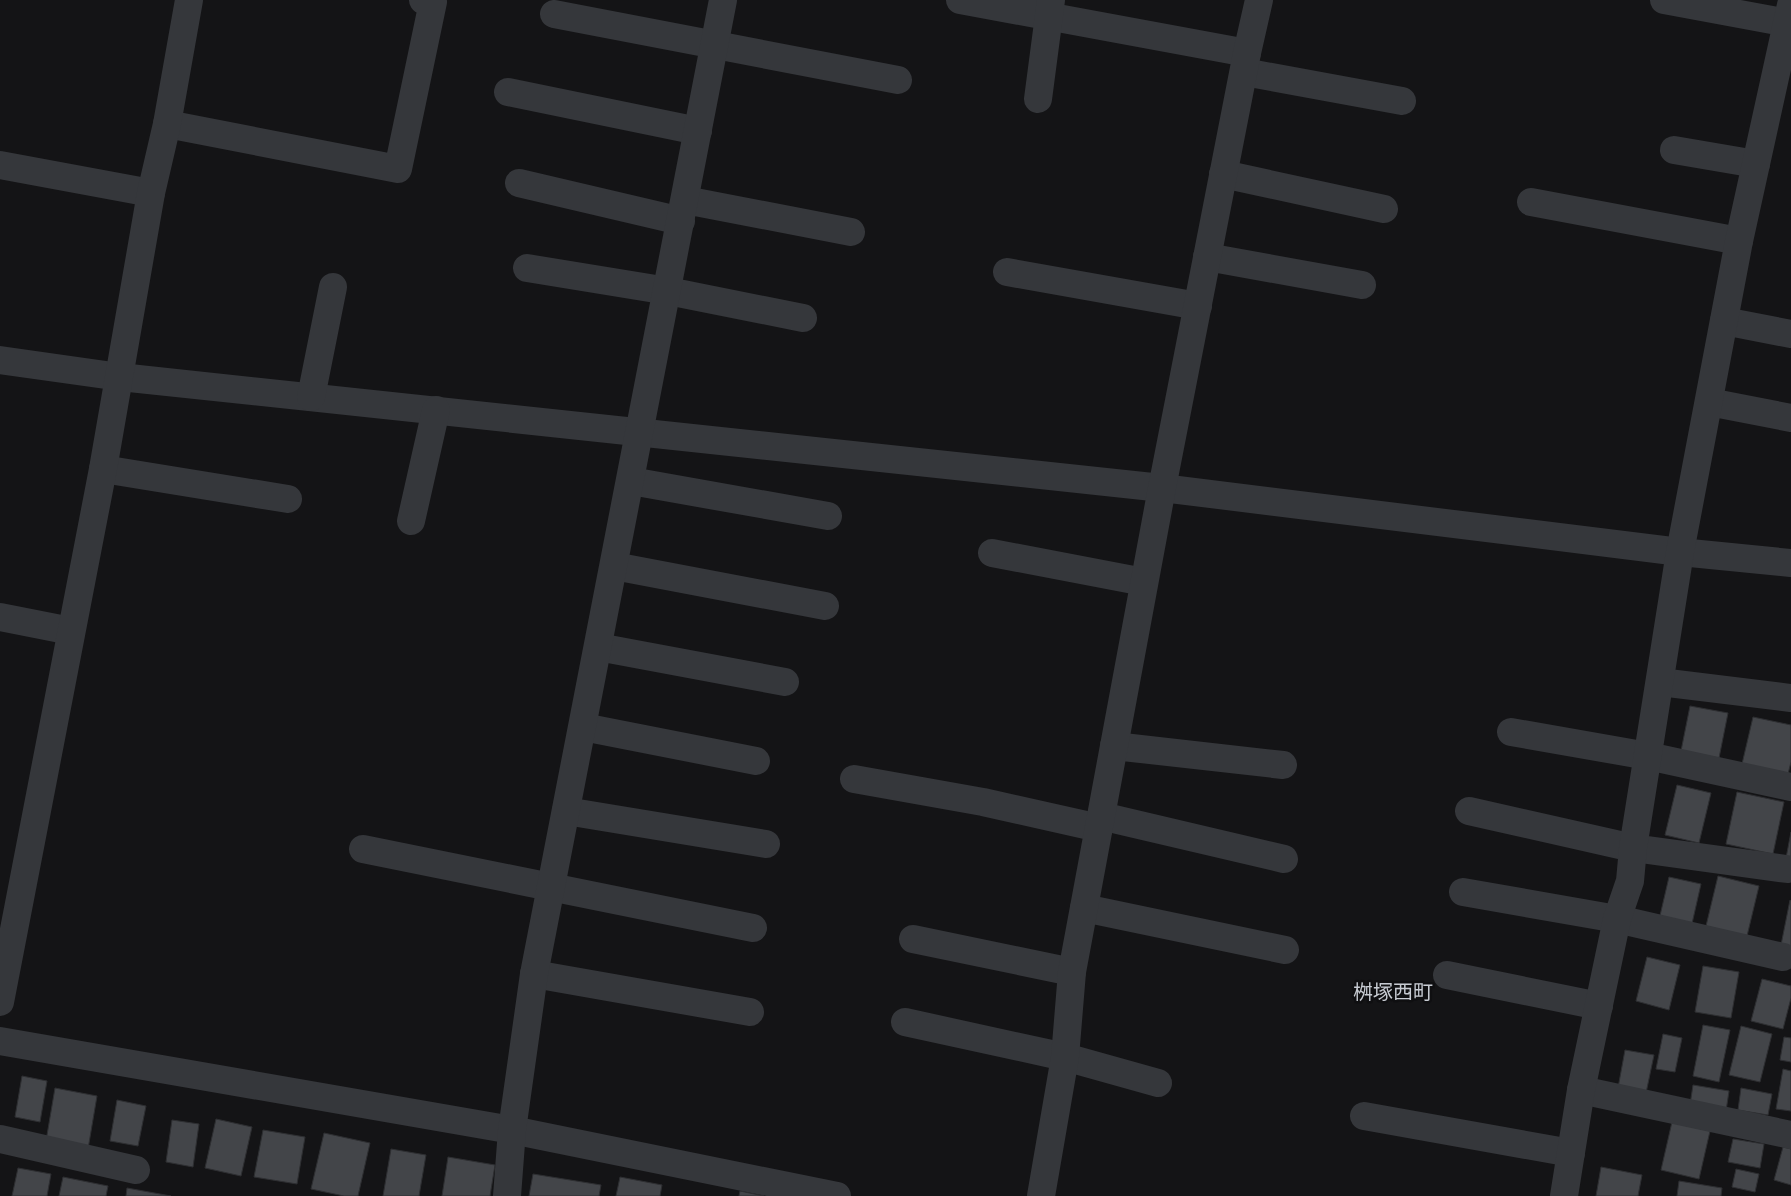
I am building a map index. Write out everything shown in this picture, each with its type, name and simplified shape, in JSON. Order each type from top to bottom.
[{"type":"street","points":[[0,1002],[103,469],[151,193],[189,0]]},
{"type":"street","points":[[166,124],[398,168],[434,2],[423,0]]},
{"type":"street","points":[[507,1196],[512,1130],[534,974],[723,0]]},
{"type":"street","points":[[960,0],[1049,8],[1245,63],[1402,101]]},
{"type":"street","points":[[1040,1196],[1066,1057],[1072,972],[1162,488],[1259,0]]},
{"type":"street","points":[[1564,1196],[1581,1090],[1617,919],[1630,881],[1680,552],[1739,242],[1756,164],[1783,82],[1790,17],[1664,0]]},
{"type":"street","points":[[1038,99],[1049,8]]},
{"type":"street","points":[[554,14],[898,80]]},
{"type":"street","points":[[508,92],[698,131]]},
{"type":"street","points":[[1674,150],[1756,164]]},
{"type":"street","points":[[0,165],[151,193]]},
{"type":"street","points":[[1223,174],[1384,209]]},
{"type":"street","points":[[519,183],[683,210],[851,232]]},
{"type":"street","points":[[1532,202],[1739,242]]},
{"type":"street","points":[[1207,257],[1362,285]]},
{"type":"street","points":[[527,268],[668,291],[804,318]]},
{"type":"street","points":[[1007,272],[1198,306]]},
{"type":"street","points":[[311,397],[333,287]]},
{"type":"street","points":[[1724,321],[1791,334]]},
{"type":"street","points":[[0,360],[120,377],[1162,488],[1680,552],[1791,563]]},
{"type":"street","points":[[1709,402],[1791,418]]},
{"type":"street","points":[[411,520],[436,410]]},
{"type":"street","points":[[103,469],[288,499]]},
{"type":"street","points":[[631,481],[828,516]]},
{"type":"street","points":[[992,554],[1144,582]]},
{"type":"street","points":[[614,566],[825,606]]},
{"type":"street","points":[[0,617],[71,631]]},
{"type":"street","points":[[598,647],[785,682]]},
{"type":"street","points":[[1660,682],[1791,698]]},
{"type":"street","points":[[583,727],[756,762]]},
{"type":"street","points":[[1511,732],[1648,756],[1791,787]]},
{"type":"street","points":[[1114,746],[1283,765]]},
{"type":"street","points":[[854,779],[1100,822],[1284,858]]},
{"type":"street","points":[[566,811],[766,844]]},
{"type":"street","points":[[1469,811],[1634,848],[1787,869]]},
{"type":"street","points":[[363,849],[753,928]]},
{"type":"street","points":[[1463,892],[1617,919],[1783,957]]},
{"type":"street","points":[[1084,908],[1285,950]]},
{"type":"street","points":[[913,939],[1072,972]]},
{"type":"street","points":[[534,974],[750,1012]]},
{"type":"street","points":[[1447,975],[1599,1006]]},
{"type":"street","points":[[905,1022],[1066,1057],[1158,1083]]},
{"type":"street","points":[[0,1042],[512,1130],[837,1196]]},
{"type":"street","points":[[1581,1090],[1791,1135]]},
{"type":"street","points":[[1364,1116],[1571,1153]]},
{"type":"street","points":[[0,1140],[136,1170]]},
{"type":"building","points":[[1690,706],[1728,713],[1719,758],[1681,751]]},
{"type":"building","points":[[1753,717],[1791,725],[1791,762],[1788,774],[1742,764]]},
{"type":"building","points":[[1677,785],[1711,793],[1699,843],[1665,835]]},
{"type":"building","points":[[1737,792],[1784,802],[1773,854],[1726,844]]},
{"type":"building","points":[[1791,832],[1791,859],[1786,858]]},
{"type":"building","points":[[1718,876],[1759,886],[1747,936],[1706,926]]},
{"type":"building","points":[[1669,877],[1701,884],[1691,928],[1659,920]]},
{"type":"building","points":[[1791,901],[1791,947],[1781,945]]},
{"type":"building","points":[[1647,957],[1680,965],[1669,1010],[1636,1001]]},
{"type":"building","points":[[1703,966],[1739,972],[1731,1018],[1695,1012]]},
{"type":"building","points":[[1762,979],[1791,986],[1791,998],[1783,1029],[1751,1021]]},
{"type":"building","points":[[1703,1025],[1730,1030],[1719,1082],[1693,1076]]},
{"type":"building","points":[[1741,1026],[1772,1034],[1760,1082],[1729,1075]]},
{"type":"building","points":[[1663,1034],[1682,1038],[1675,1072],[1656,1069]]},
{"type":"building","points":[[1784,1037],[1791,1038],[1791,1062],[1780,1060]]},
{"type":"building","points":[[1625,1050],[1654,1055],[1646,1093],[1618,1088]]},
{"type":"building","points":[[1783,1069],[1791,1071],[1791,1111],[1776,1109]]},
{"type":"building","points":[[22,1076],[47,1081],[40,1122],[15,1117]]},
{"type":"building","points":[[1693,1085],[1729,1091],[1726,1111],[1690,1105]]},
{"type":"building","points":[[55,1088],[97,1096],[88,1149],[46,1141]]},
{"type":"building","points":[[1741,1088],[1772,1094],[1768,1115],[1738,1110]]},
{"type":"building","points":[[117,1100],[146,1106],[138,1146],[110,1141]]},
{"type":"building","points":[[216,1119],[252,1127],[241,1176],[205,1168]]},
{"type":"building","points":[[172,1120],[199,1124],[193,1167],[166,1162]]},
{"type":"building","points":[[1672,1122],[1710,1131],[1699,1179],[1661,1170]]},
{"type":"building","points":[[263,1130],[305,1137],[297,1184],[254,1177]]},
{"type":"building","points":[[324,1133],[370,1143],[358,1196],[344,1196],[311,1189]]},
{"type":"building","points":[[1733,1139],[1764,1144],[1760,1168],[1728,1162]]},
{"type":"building","points":[[1783,1147],[1791,1149],[1791,1185],[1774,1180]]},
{"type":"building","points":[[391,1149],[426,1155],[419,1196],[383,1196]]},
{"type":"building","points":[[448,1157],[495,1165],[490,1196],[442,1196]]},
{"type":"building","points":[[1601,1167],[1642,1175],[1638,1196],[1596,1196]]},
{"type":"building","points":[[18,1168],[51,1174],[47,1196],[12,1196]]},
{"type":"building","points":[[1736,1169],[1759,1174],[1755,1192],[1732,1187]]},
{"type":"building","points":[[533,1174],[601,1185],[599,1196],[529,1196]]},
{"type":"building","points":[[63,1177],[108,1186],[106,1196],[59,1196]]},
{"type":"building","points":[[620,1177],[662,1185],[660,1196],[616,1196]]},
{"type":"building","points":[[1679,1181],[1722,1188],[1721,1196],[1677,1196]]},
{"type":"building","points":[[127,1188],[171,1196],[126,1196]]},
{"type":"building","points":[[740,1191],[764,1196],[739,1196]]},
{"type":"district","name":"桝塚西町","points":[[1393,992]]}]
